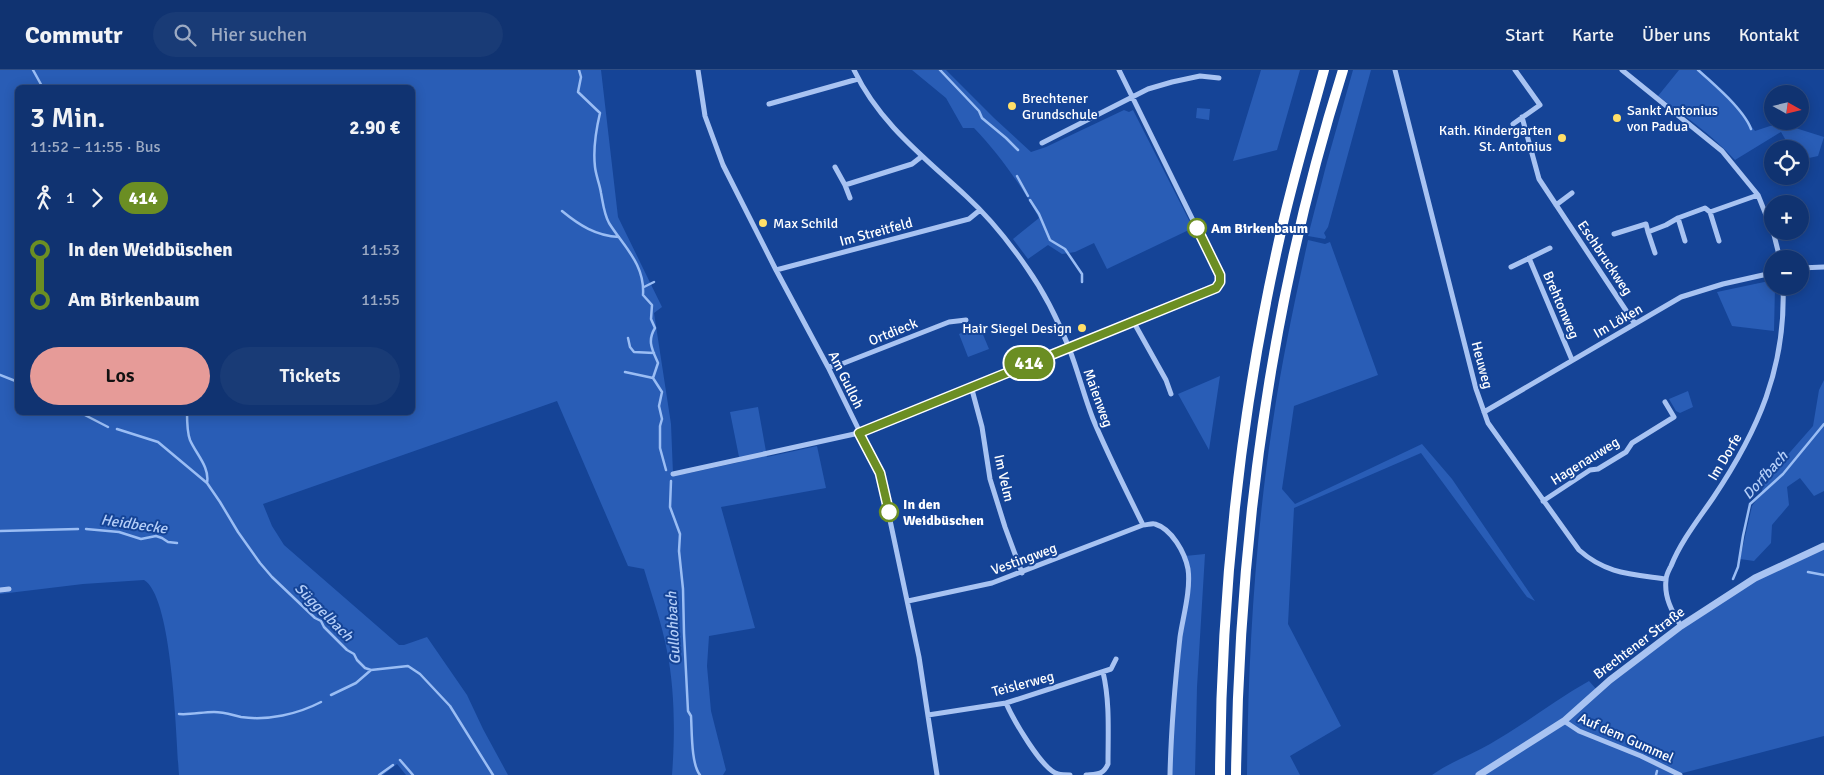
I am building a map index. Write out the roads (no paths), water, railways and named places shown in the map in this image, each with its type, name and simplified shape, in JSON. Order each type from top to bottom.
[{"type":"highway","points":[[1220,775],[1220,709],[1224,633],[1230,546],[1241,455],[1266,305],[1281,232],[1324,70]]},
{"type":"highway","points":[[1236,775],[1242,612],[1252,504],[1268,389],[1296,243],[1343,70]]},
{"type":"street","name":"Am Gulloh","points":[[698,70],[705,116],[723,165],[828,367],[880,473],[919,657],[937,775]]},
{"type":"street","name":"Maienweg","points":[[854,70],[867,95],[889,125],[980,210],[1014,250],[1043,292],[1068,348],[1092,418],[1143,525]]},
{"type":"street","points":[[673,474],[859,433],[1216,288],[1220,282],[1220,275],[1119,70]]},
{"type":"street","name":"Heuweg","points":[[1395,70],[1476,389],[1488,423],[1579,550],[1596,563],[1615,571],[1666,579]]},
{"type":"street","points":[[1513,124],[1540,105],[1515,70]]},
{"type":"street","points":[[1622,70],[1722,151],[1758,195],[1764,209]]},
{"type":"street","points":[[1042,143],[1132,96],[1172,82],[1200,76],[1219,78]]},
{"type":"street","points":[[769,104],[858,79]]},
{"type":"street","name":"Eschbruckweg","points":[[1522,117],[1539,179],[1635,324]]},
{"type":"street","points":[[845,185],[912,164],[922,156]]},
{"type":"street","points":[[834,167],[845,185],[850,198]]},
{"type":"street","points":[[1556,205],[1572,193]]},
{"type":"street","points":[[1710,212],[1758,195]]},
{"type":"street","points":[[1648,232],[1705,208],[1710,212],[1719,241]]},
{"type":"street","name":"Im Streitfeld","points":[[776,270],[969,218],[980,210]]},
{"type":"street","points":[[1678,218],[1685,241]]},
{"type":"street","points":[[1614,234],[1646,224],[1655,253]]},
{"type":"street","name":"Brehtonweg","points":[[1510,267],[1550,248]]},
{"type":"street","name":"Brehtonweg","points":[[1529,258],[1572,360]]},
{"type":"street","points":[[1809,268],[1824,267]]},
{"type":"street","name":"Im Löken","points":[[1484,412],[1681,297],[1723,284],[1764,275]]},
{"type":"street","name":"Im Dorfe","points":[[1681,626],[1671,610],[1666,595],[1666,579],[1678,549],[1724,482],[1749,440],[1767,397],[1782,332],[1783,295]]},
{"type":"street","name":"Ortdieck","points":[[828,367],[839,365],[949,322],[966,320]]},
{"type":"street","points":[[1134,322],[1166,380],[1171,394]]},
{"type":"street","name":"Im Velm","points":[[971,386],[982,427],[990,479],[1022,572]]},
{"type":"street","name":"Hagenauweg","points":[[1543,501],[1590,470],[1598,469],[1626,452],[1632,442],[1674,417],[1666,402]]},
{"type":"street","points":[[1143,525],[1154,524],[1164,529],[1185,556],[1188,571],[1170,740],[1170,775]]},
{"type":"street","name":"Vestingweg","points":[[908,600],[984,584],[1022,572],[1143,525]]},
{"type":"street","name":"Brechtener Straße","points":[[1479,775],[1564,720],[1610,680],[1681,626],[1755,578],[1824,546]]},
{"type":"street","points":[[0,590],[9,589]]},
{"type":"street","name":"Teislerweg","points":[[928,715],[1006,703],[1111,669],[1116,659]]},
{"type":"street","points":[[1086,775],[1101,774],[1108,764],[1109,707],[1107,689],[1102,672]]},
{"type":"street","points":[[1006,703],[1016,723],[1047,768],[1057,774],[1070,775]]},
{"type":"street","name":"Auf dem Gummel","points":[[1564,720],[1579,731],[1641,756],[1680,775]]},
{"type":"waterway","name":"Süggelbach","points":[[33,70],[41,85]]},
{"type":"waterway","name":"Gullohbach","points":[[579,70],[581,77],[578,92],[600,113],[595,140],[594,160],[606,216],[637,265],[641,274],[643,295],[652,305],[651,319],[655,328],[651,337],[651,345],[658,363],[653,378],[662,392],[659,406],[662,419],[660,426],[660,448],[666,470]]},
{"type":"waterway","points":[[940,70],[979,111],[982,118],[1018,150]]},
{"type":"waterway","points":[[1698,70],[1735,106],[1751,129]]},
{"type":"waterway","points":[[1017,176],[1028,196]]},
{"type":"waterway","points":[[1030,200],[1039,214],[1050,240],[1065,249],[1082,274],[1082,282]]},
{"type":"waterway","points":[[562,211],[588,229],[619,237]]},
{"type":"waterway","points":[[644,287],[654,282]]},
{"type":"waterway","points":[[628,338],[630,347],[634,352],[654,353]]},
{"type":"waterway","points":[[625,372],[653,378]]},
{"type":"waterway","points":[[0,375],[15,381]]},
{"type":"waterway","points":[[85,415],[108,427]]},
{"type":"waterway","name":"Süggelbach","points":[[187,415],[189,437],[205,466],[207,483]]},
{"type":"waterway","name":"Dorfbach","points":[[1733,579],[1738,567],[1750,504],[1783,474],[1824,424]]},
{"type":"waterway","name":"Süggelbach","points":[[117,429],[158,442],[207,483],[260,563],[315,618],[321,621],[324,627],[347,650],[354,654],[365,668],[371,670],[408,666],[420,674],[450,706],[493,775]]},
{"type":"waterway","name":"Gullohbach","points":[[671,481],[670,507],[680,534],[679,551],[683,589],[688,711],[691,716],[693,755],[700,775]]},
{"type":"waterway","name":"Heidbecke","points":[[0,531],[78,529]]},
{"type":"waterway","name":"Heidbecke","points":[[86,529],[119,532],[141,539],[156,536],[168,542],[177,543]]},
{"type":"waterway","points":[[1808,572],[1824,575]]},
{"type":"waterway","points":[[331,695],[356,683],[371,670]]},
{"type":"waterway","points":[[179,714],[221,712],[241,717],[262,718],[282,716],[321,702]]},
{"type":"waterway","points":[[400,760],[413,775]]},
{"type":"waterway","points":[[379,775],[393,765]]},
{"type":"waterway","name":"Dorfbach","points":[[1656,775],[1657,771]]},
{"type":"place","name":"Brechtener Grundschule","points":[[1012,106]]},
{"type":"place","name":"Sankt Antonius von Padua","points":[[1617,118]]},
{"type":"place","name":"Kath. Kindergarten St. Antonius","points":[[1562,138]]},
{"type":"place","name":"Max Schild","points":[[763,223]]},
{"type":"place","name":"Am Birkenbaum","points":[[1197,228]]},
{"type":"place","name":"Hair Siegel Design","points":[[1082,328]]},
{"type":"place","name":"In den Weidbüschen","points":[[889,512]]}]
